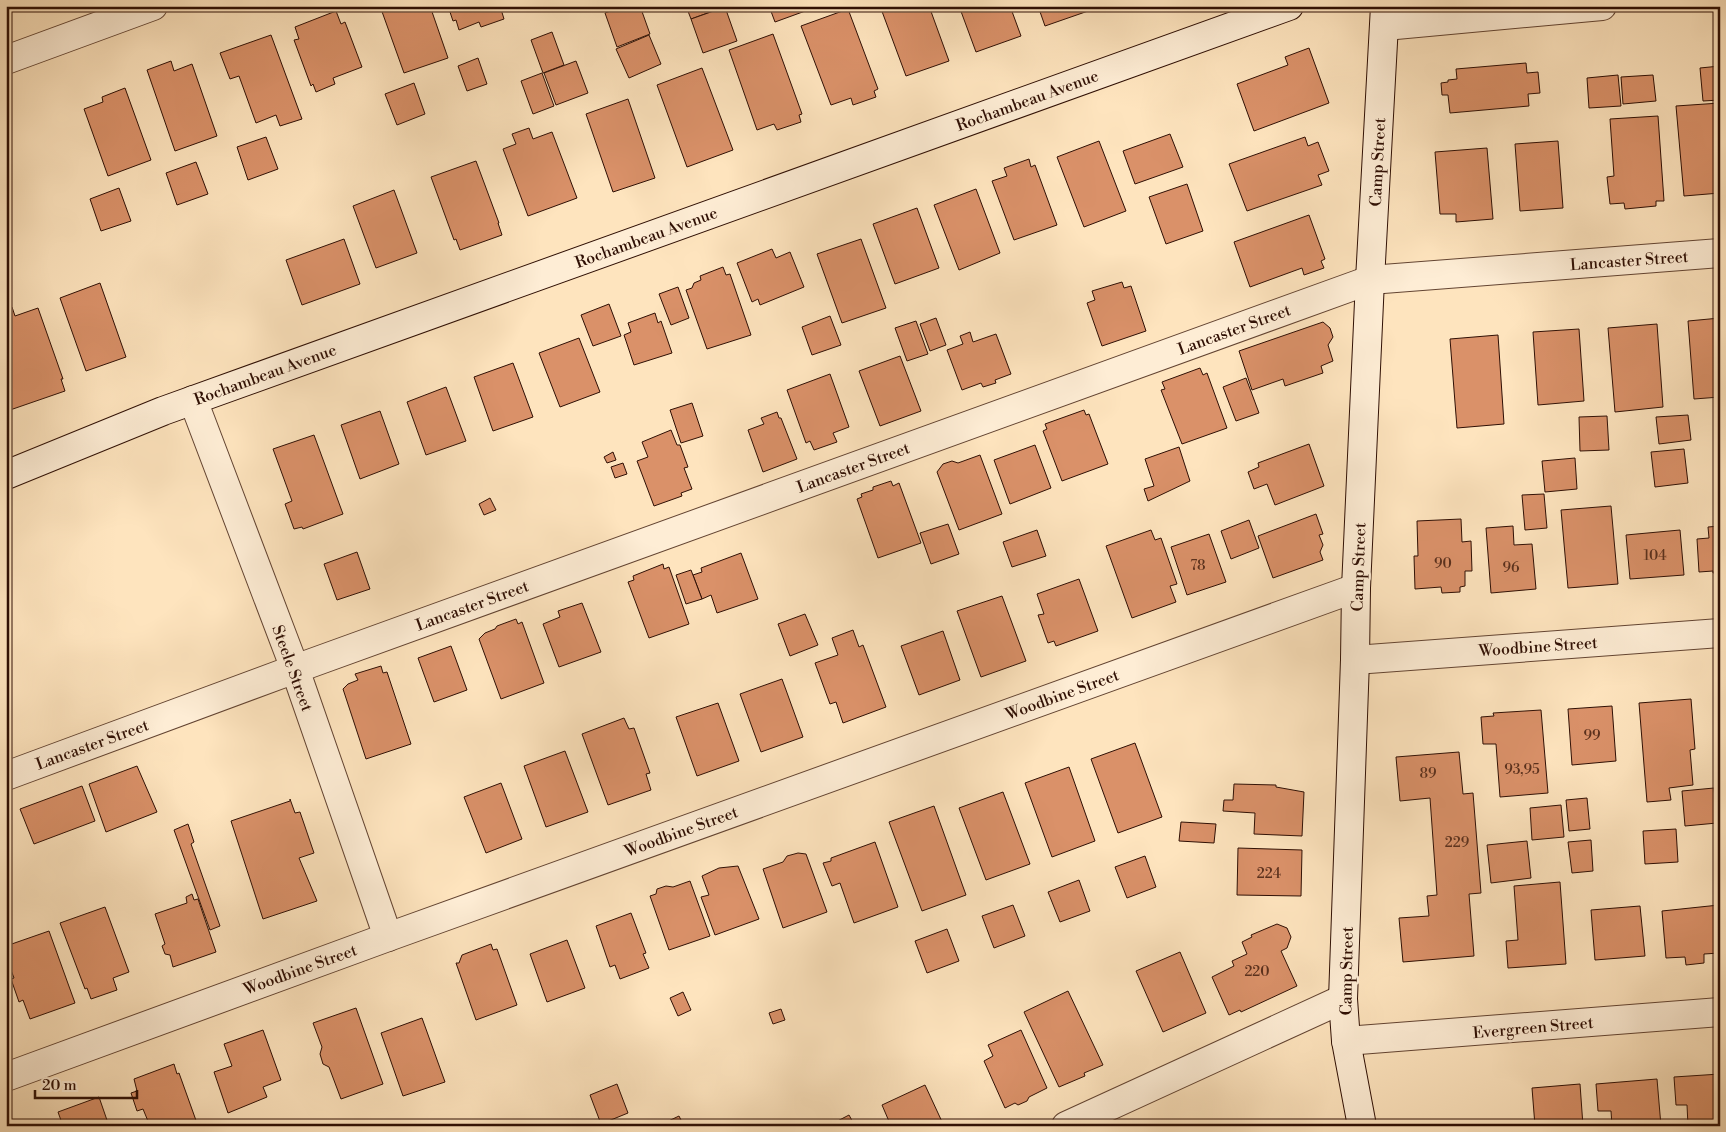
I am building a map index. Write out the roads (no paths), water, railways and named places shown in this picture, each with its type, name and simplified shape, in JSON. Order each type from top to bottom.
[{"type":"street","points":[[6,60],[153,6]]},
{"type":"street","name":"Rochambeau Avenue","points":[[6,475],[193,400],[1289,6]]},
{"type":"street","points":[[1385,16],[1602,6]]},
{"type":"street","name":"Camp Street","points":[[1362,1126],[1346,1041],[1343,999],[1356,588],[1370,280],[1385,16]]},
{"type":"street","name":"Lancaster Street","points":[[6,776],[295,669],[1370,280],[1720,253]]},
{"type":"street","name":"Steele Street","points":[[193,400],[295,669],[388,937]]},
{"type":"street","name":"Woodbine Street","points":[[6,1076],[1356,588]]},
{"type":"street","name":"Woodbine Street","points":[[1355,660],[1720,633]]},
{"type":"street","points":[[1066,1126],[1343,999]]},
{"type":"street","name":"Evergreen Street","points":[[1346,1041],[1720,1012]]}]
